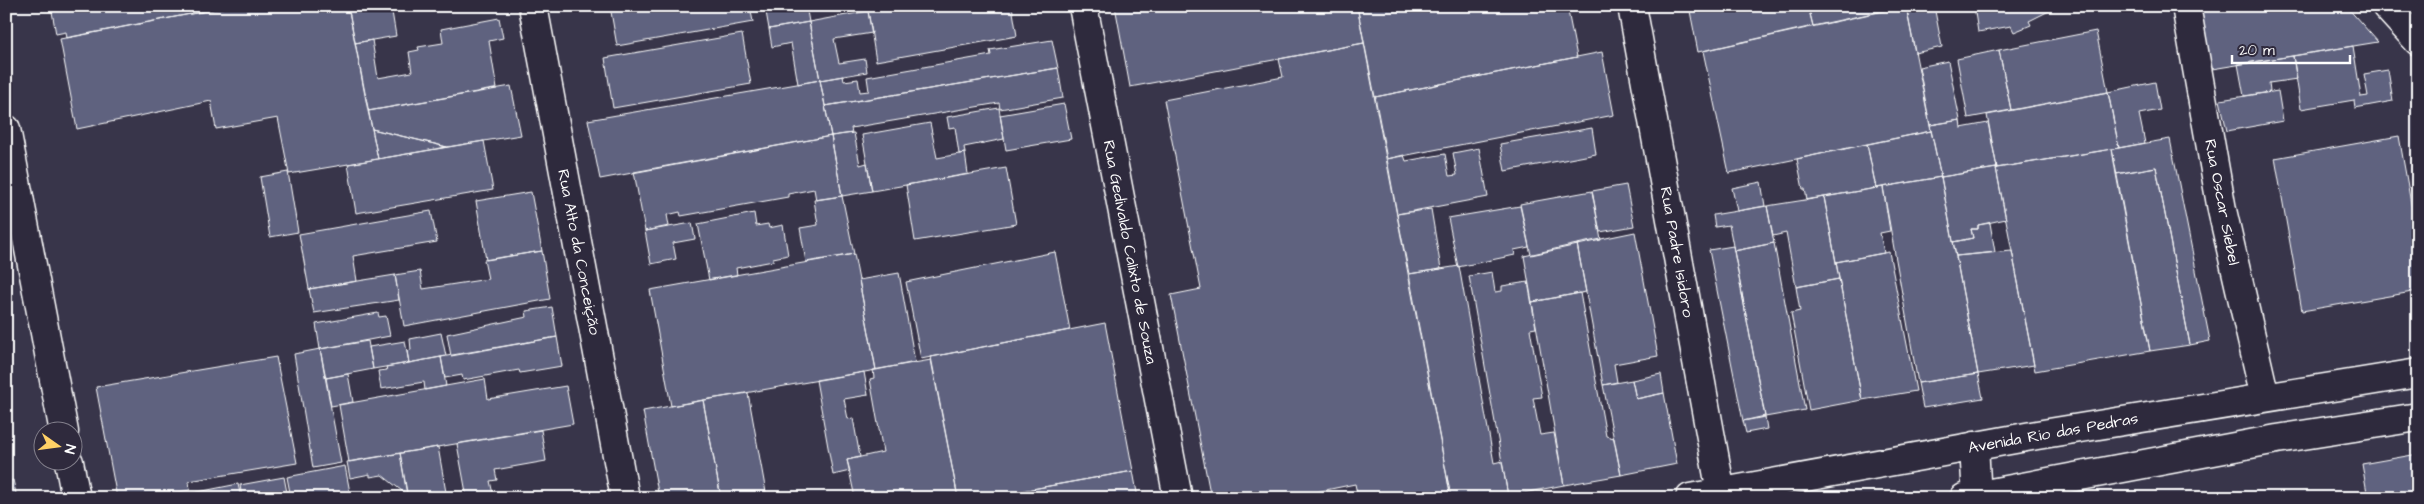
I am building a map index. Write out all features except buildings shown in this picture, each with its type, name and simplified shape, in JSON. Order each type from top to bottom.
[{"type":"street","name":"Rua Alto da Conceição","points":[[533,6],[625,498]]},
{"type":"street","name":"Rua Gedivaldo Calixto de Souza","points":[[1083,6],[1178,498]]},
{"type":"street","name":"Rua Padre Isidoro","points":[[1632,6],[1722,495]]},
{"type":"street","name":"Rua Oscar Siebel","points":[[2186,6],[2222,210],[2265,397]]},
{"type":"street","points":[[2386,6],[2418,41]]},
{"type":"street","points":[[6,129],[62,422]]},
{"type":"street","name":"Avenida Rio das Pedras","points":[[1690,498],[1722,495],[1974,446],[2418,373]]},
{"type":"street","points":[[1974,446],[1973,497],[2277,439],[2418,417]]},
{"type":"street","points":[[72,472],[76,498]]}]
